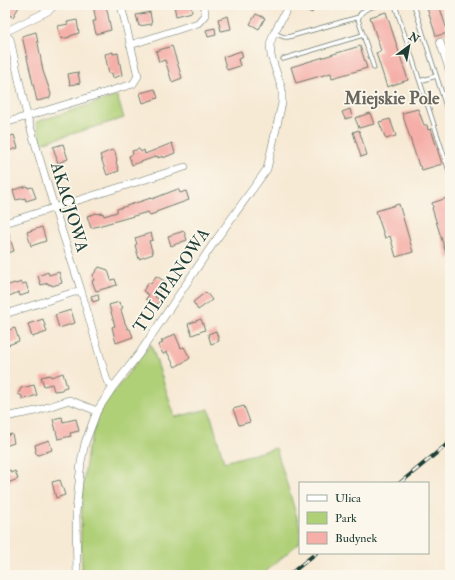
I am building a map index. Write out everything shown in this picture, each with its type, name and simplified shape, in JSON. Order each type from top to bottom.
[{"type":"street","points":[[5,33],[48,11],[54,5]]},
{"type":"street","points":[[5,123],[133,84],[138,76],[121,5]]},
{"type":"street","points":[[130,45],[198,23],[205,15],[204,5]]},
{"type":"street","name":"TULIPANOWA","points":[[77,575],[76,512],[81,462],[85,443],[97,411],[113,387],[139,354],[213,244],[268,169],[282,103],[282,89],[271,56],[270,44],[274,33],[289,5]]},
{"type":"street","name":"AKACJOWA","points":[[5,33],[10,39],[27,116],[81,290],[107,381],[113,387]]},
{"type":"street","points":[[440,42],[450,72]]},
{"type":"street","points":[[5,223],[185,167]]},
{"type":"street","points":[[5,314],[81,290]]},
{"type":"street","points":[[5,417],[36,411],[69,400],[97,411]]},
{"type":"lane","points":[[374,68],[358,22],[359,17],[364,10],[378,5]]},
{"type":"lane","points":[[395,5],[450,173]]},
{"type":"lane","points":[[414,5],[450,119]]},
{"type":"lane","points":[[274,33],[288,37],[359,17]]},
{"type":"lane","points":[[283,59],[363,35]]},
{"type":"lane","points":[[420,81],[436,76]]},
{"type":"green space","points":[[117,96],[124,118],[42,143],[36,122]]},
{"type":"green space","points":[[151,344],[175,417],[209,409],[224,462],[276,448],[299,524],[299,543],[262,575],[82,575],[82,491],[88,449],[101,408]]},
{"type":"building","points":[[5,5],[20,5],[13,17],[5,13]]},
{"type":"building","points":[[93,5],[106,5],[111,30],[96,34],[93,21],[96,21]]},
{"type":"building","points":[[174,5],[191,5],[192,12],[176,16]]},
{"type":"building","points":[[308,5],[317,5],[312,13],[306,10]]},
{"type":"building","points":[[426,5],[439,5],[448,33],[436,36]]},
{"type":"building","points":[[150,12],[152,24],[139,26],[136,15]]},
{"type":"building","points":[[386,12],[408,80],[387,87],[376,53],[381,51],[370,17]]},
{"type":"building","points":[[256,14],[265,18],[259,29],[250,24]]},
{"type":"building","points":[[228,16],[231,29],[221,31],[218,19]]},
{"type":"building","points":[[77,20],[79,33],[61,39],[58,26]]},
{"type":"building","points":[[215,28],[216,35],[208,37],[206,30]]},
{"type":"building","points":[[36,32],[43,71],[51,94],[50,98],[37,101],[22,36]]},
{"type":"building","points":[[172,46],[182,78],[172,82],[165,60],[159,62],[156,51]]},
{"type":"building","points":[[360,46],[367,68],[332,78],[331,73],[296,83],[291,67]]},
{"type":"building","points":[[241,51],[243,57],[238,59],[240,66],[227,70],[223,57]]},
{"type":"building","points":[[113,52],[113,54],[118,53],[122,75],[113,78],[112,73],[109,74],[105,54]]},
{"type":"building","points":[[78,72],[80,83],[70,85],[68,74]]},
{"type":"building","points":[[155,89],[158,98],[143,103],[140,93]]},
{"type":"building","points":[[350,109],[352,117],[345,119],[342,112]]},
{"type":"building","points":[[418,109],[424,125],[427,125],[428,130],[431,129],[442,164],[422,170],[419,166],[402,113]]},
{"type":"building","points":[[370,113],[374,124],[359,128],[355,118]]},
{"type":"building","points":[[390,119],[396,136],[386,139],[379,122]]},
{"type":"building","points":[[359,130],[367,155],[361,157],[353,132]]},
{"type":"building","points":[[14,135],[18,148],[5,152],[5,138]]},
{"type":"building","points":[[172,143],[175,153],[163,158],[163,156],[158,158],[158,156],[132,165],[129,156],[133,154],[132,151],[139,149],[141,152],[144,150],[145,154]]},
{"type":"building","points":[[63,144],[68,159],[58,163],[53,147]]},
{"type":"building","points":[[112,150],[115,152],[119,171],[107,175],[100,155]]},
{"type":"building","points":[[27,186],[28,188],[32,187],[36,198],[26,201],[25,198],[16,200],[13,190]]},
{"type":"building","points":[[178,189],[180,193],[186,191],[189,200],[150,215],[148,212],[91,228],[87,216],[103,213],[104,216],[117,212],[117,209],[151,198],[152,199]]},
{"type":"building","points":[[450,197],[450,260],[448,260],[432,208],[432,203]]},
{"type":"building","points":[[399,204],[413,252],[396,257],[390,236],[385,238],[376,211]]},
{"type":"building","points":[[42,227],[46,241],[31,246],[27,232]]},
{"type":"building","points":[[5,228],[7,228],[14,251],[5,254]]},
{"type":"building","points":[[184,231],[187,240],[171,246],[168,236]]},
{"type":"building","points":[[151,233],[153,240],[149,241],[153,254],[139,259],[135,245],[137,244],[135,238]]},
{"type":"building","points":[[99,267],[108,270],[111,280],[115,279],[117,285],[96,291],[92,281],[94,280],[93,275]]},
{"type":"building","points":[[48,272],[49,275],[59,272],[62,283],[52,286],[48,283],[41,285],[38,276]]},
{"type":"building","points":[[156,276],[166,282],[155,297],[160,300],[156,306],[146,299],[149,295],[143,291],[149,282],[151,284]]},
{"type":"building","points":[[21,282],[22,284],[26,283],[29,293],[20,296],[19,292],[9,296],[5,286]]},
{"type":"building","points":[[206,292],[212,300],[198,310],[193,302]]},
{"type":"building","points":[[98,294],[99,300],[93,302],[91,296]]},
{"type":"building","points":[[119,302],[123,307],[121,310],[125,323],[128,329],[130,329],[133,337],[116,343],[112,327],[115,326],[109,305]]},
{"type":"building","points":[[71,310],[75,323],[59,328],[55,315]]},
{"type":"building","points":[[43,319],[47,332],[32,337],[28,324]]},
{"type":"building","points":[[201,319],[205,330],[192,335],[188,324]]},
{"type":"building","points":[[15,328],[19,341],[5,346],[5,331]]},
{"type":"building","points":[[216,331],[219,341],[211,344],[208,334]]},
{"type":"building","points":[[175,334],[181,348],[184,347],[190,358],[175,367],[167,352],[163,354],[158,345],[163,343],[161,341]]},
{"type":"building","points":[[63,373],[67,387],[63,388],[62,390],[54,391],[52,384],[44,386],[41,377],[50,375],[51,377]]},
{"type":"building","points":[[34,385],[37,395],[22,400],[22,396],[18,394],[21,388]]},
{"type":"building","points":[[244,406],[250,422],[239,425],[233,409]]},
{"type":"building","points":[[62,417],[63,422],[76,419],[79,431],[70,433],[71,436],[58,439],[53,419]]},
{"type":"building","points":[[12,434],[14,443],[5,446],[5,436]]},
{"type":"building","points":[[49,440],[52,450],[38,455],[35,452],[35,445]]},
{"type":"building","points":[[10,470],[11,473],[15,471],[18,479],[5,484],[5,472]]},
{"type":"building","points":[[60,480],[65,495],[56,498],[52,482]]},
{"type":"railway","points":[[401,482],[450,442]]},
{"type":"railway","points":[[289,575],[315,554]]},
{"type":"district","name":"Miejskie Pole","points":[[392,98]]}]
